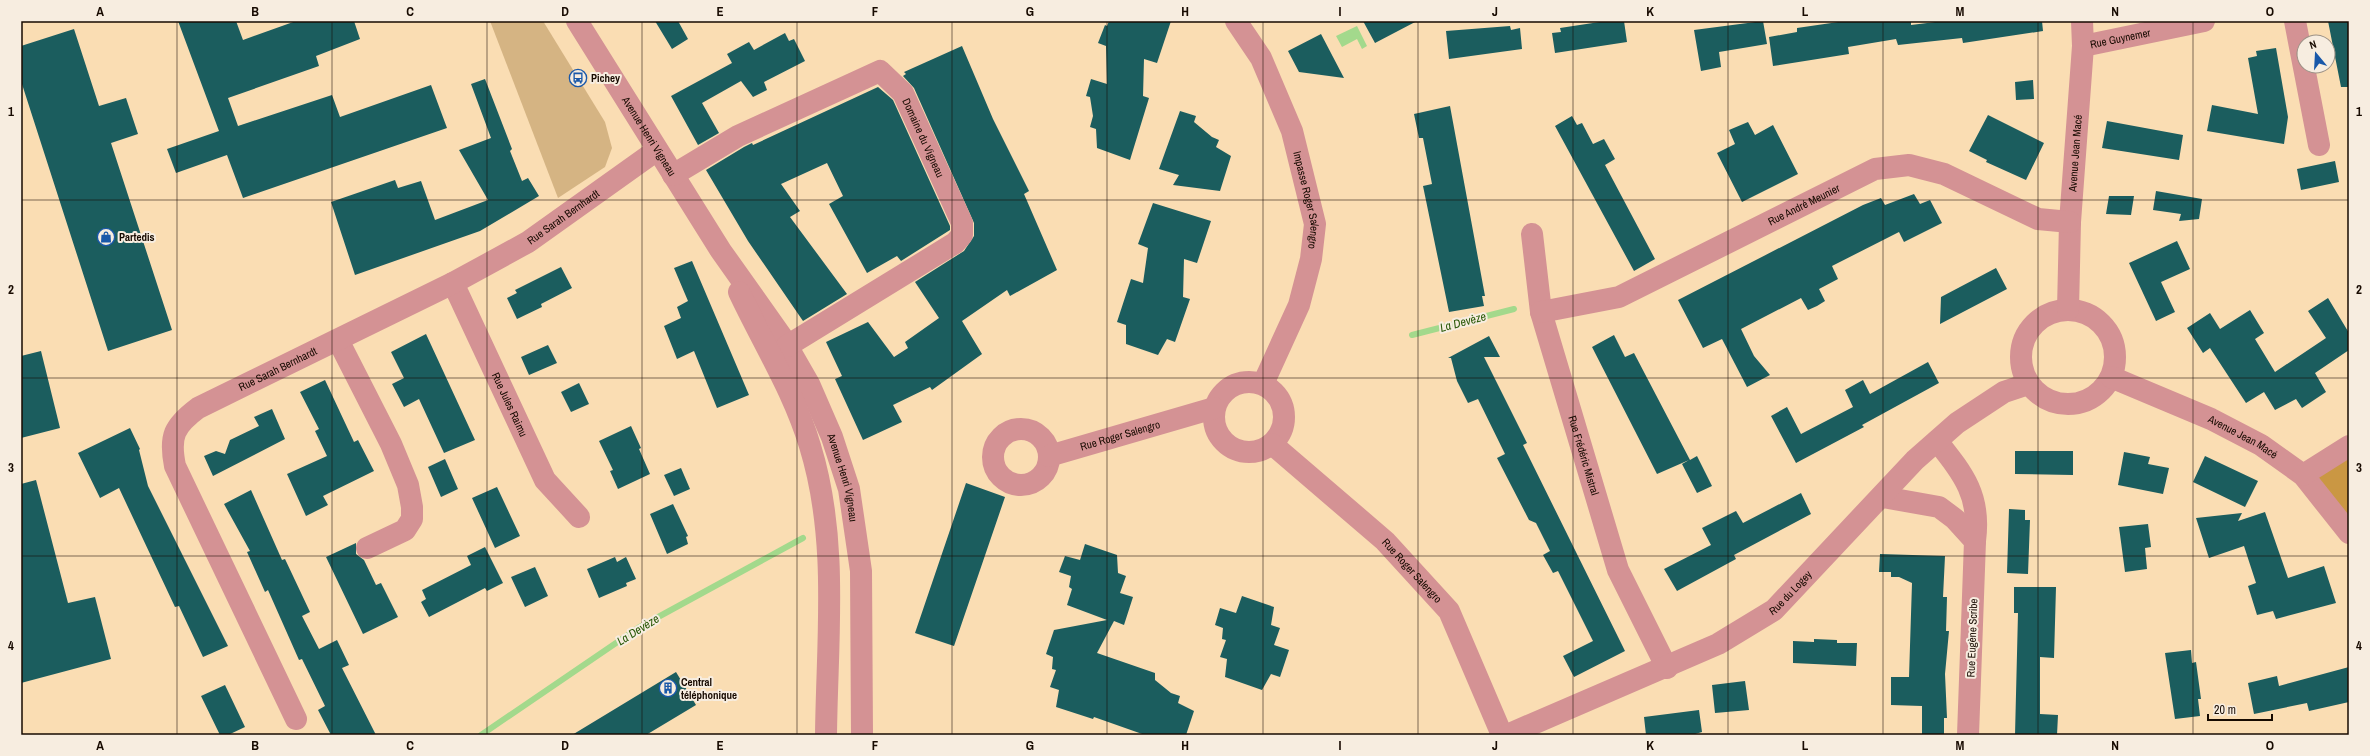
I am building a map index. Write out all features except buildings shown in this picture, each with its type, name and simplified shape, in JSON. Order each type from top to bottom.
[{"type":"street","name":"Avenue Henri Vigneau","points":[[577,21],[721,251],[754,325],[778,343],[809,384],[832,437],[849,489],[861,571],[862,735]]},
{"type":"street","name":"Impasse Roger Salengro","points":[[1236,21],[1261,58],[1292,131],[1314,224],[1311,259],[1299,305],[1263,384]]},
{"type":"street","name":"Avenue Jean Macé","points":[[2068,310],[2070,222],[2084,46],[2082,21]]},
{"type":"street","name":"Rue Guynemer","points":[[2084,46],[2204,21]]},
{"type":"street","points":[[2295,21],[2319,145]]},
{"type":"street","name":"Domaine du Vigneau","points":[[673,176],[738,136],[880,70],[902,93],[962,223],[962,235],[954,243],[778,343]]},
{"type":"street","name":"Rue Sarah Bernhardt","points":[[296,719],[175,466],[171,448],[174,432],[181,421],[198,408],[453,283],[528,242],[657,150]]},
{"type":"street","name":"Rue André Meunier","points":[[1541,312],[1619,297],[1875,169],[1909,165],[1916,166],[1944,174],[2038,219],[2070,222]]},
{"type":"street","name":"Rue Frédéric Mistral","points":[[1532,234],[1541,312],[1618,570],[1667,668]]},
{"type":"street","name":"Rue Jules Raimu","points":[[453,283],[545,480],[579,517]]},
{"type":"street","points":[[2068,310],[2084,313],[2097,320],[2108,332],[2114,346],[2115,362],[2111,377],[2103,389],[2092,398],[2079,404],[2064,405],[2051,401],[2038,394],[2028,384],[2022,371],[2020,356],[2023,342],[2030,329],[2040,319],[2054,312],[2068,310]]},
{"type":"street","points":[[338,340],[391,444],[408,485],[412,507],[412,519],[405,530],[368,548]]},
{"type":"street","name":"Avenue Henri Vigneau","points":[[778,343],[789,392],[810,446],[824,502],[830,576],[826,735]]},
{"type":"street","name":"Avenue Jean Macé","points":[[2111,377],[2230,429],[2261,445],[2303,475],[2349,532]]},
{"type":"street","points":[[1250,381],[1263,384],[1273,390],[1280,400],[1284,411],[1284,423],[1280,434],[1272,444],[1256,452],[1245,452],[1226,444],[1214,426],[1214,408],[1219,397],[1227,388],[1238,382],[1250,381]]},
{"type":"street","name":"Rue du Logey","points":[[1507,735],[1667,668],[1718,644],[1774,610],[1916,460],[1957,423],[2004,392],[2028,384]]},
{"type":"street","name":"Rue Roger Salengro","points":[[1049,456],[1214,408]]},
{"type":"street","name":"Rue Eugène Scribe","points":[[1937,441],[1963,473],[1973,497],[1977,521],[1968,735]]},
{"type":"street","name":"Rue Roger Salengro","points":[[1272,444],[1385,541],[1449,611],[1502,735]]},
{"type":"street","points":[[2303,475],[2349,446]]},
{"type":"street","points":[[1883,496],[1939,508],[1955,519],[1975,541]]},
{"type":"shaded area","points":[[490,21],[543,21],[605,122],[612,148],[605,167],[558,198]]},
{"type":"shaded area","points":[[1357,26],[1367,46],[1362,49],[1357,39],[1342,47],[1336,36]]},
{"type":"shaded area","points":[[2349,446],[2349,533],[2303,475]]},
{"type":"waterway","name":"La Devèze","points":[[1412,335],[1514,309]]},
{"type":"waterway","name":"La Devèze","points":[[481,735],[638,628],[803,538]]},
{"type":"place","name":"Pichey","points":[[578,78]]},
{"type":"place","name":"Partedis","points":[[106,237]]},
{"type":"place","name":"Central téléphonique","points":[[668,688]]}]
